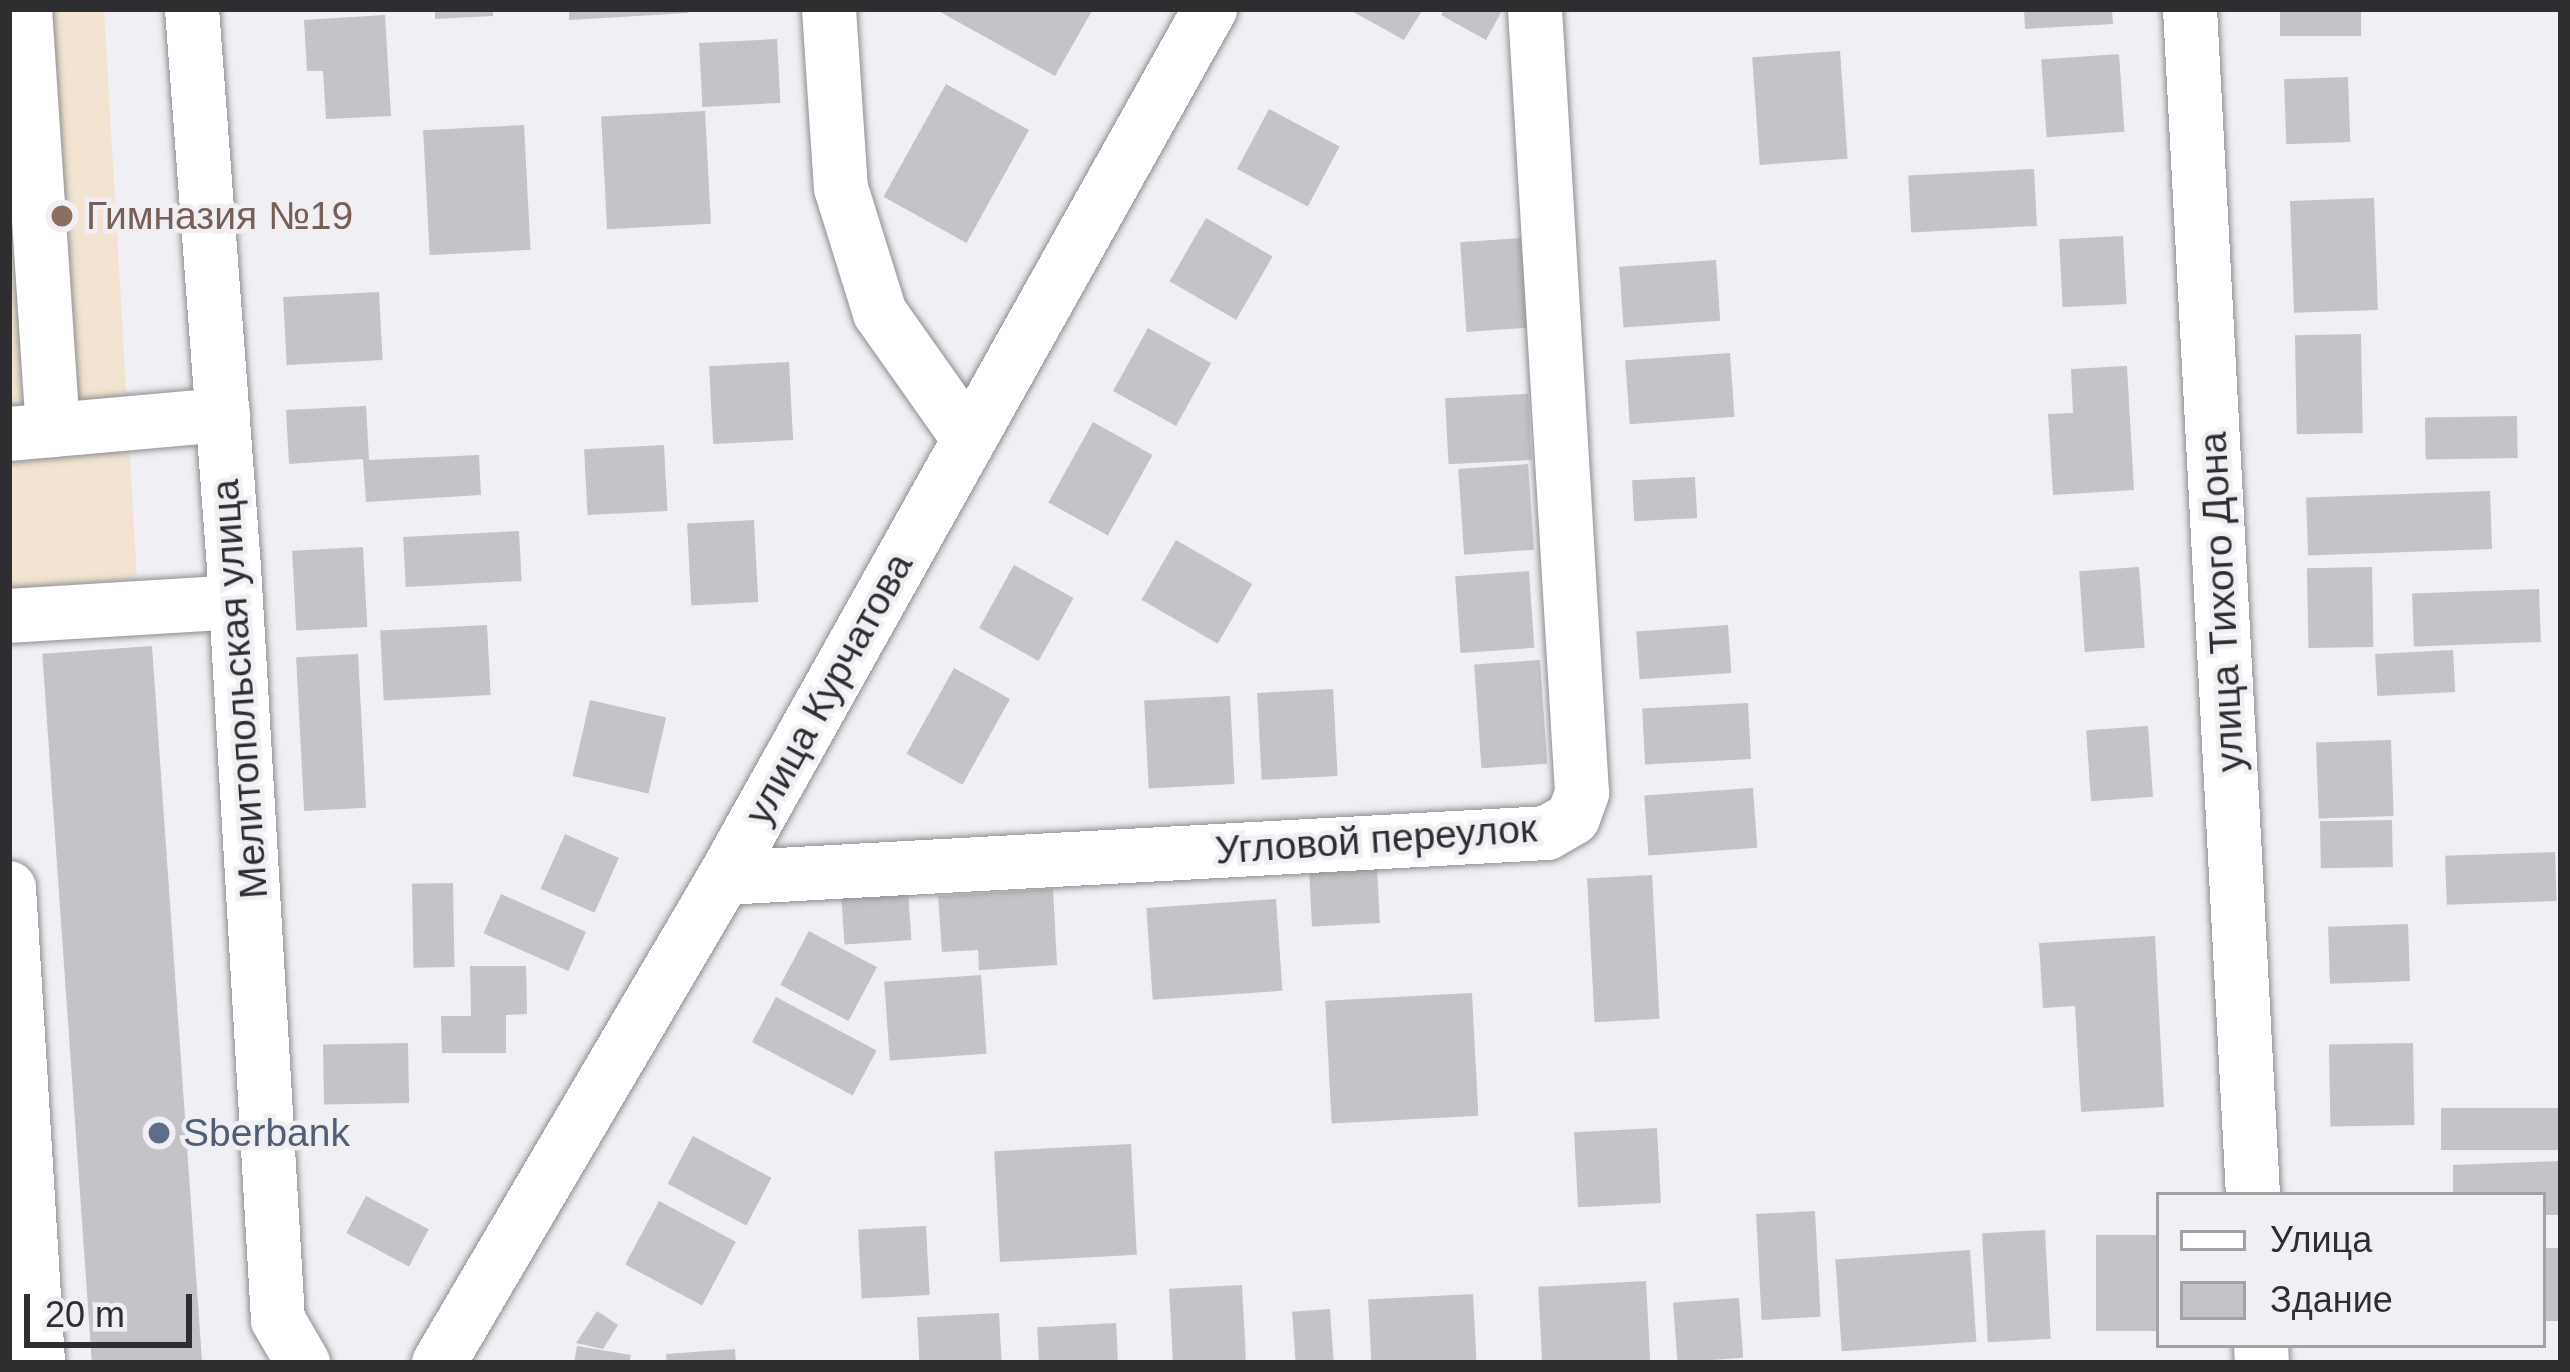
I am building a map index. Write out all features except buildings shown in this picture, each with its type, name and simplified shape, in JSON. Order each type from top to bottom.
[{"type":"street","points":[[25,9],[31,432],[223,415]]},
{"type":"street","name":"Мелитопольская улица","points":[[192,9],[236,602],[278,1320],[303,1363]]},
{"type":"street","points":[[829,9],[841,188],[880,313],[969,439]]},
{"type":"street","name":"улица Курчатова","points":[[439,1363],[724,878],[1210,9]]},
{"type":"street","name":"Угловой переулок","points":[[724,878],[1547,832],[1573,818],[1582,793],[1535,9]]},
{"type":"street","name":"улица Тихого Дона","points":[[2190,9],[2253,1192]]},
{"type":"street","points":[[9,616],[236,602]]},
{"type":"street","points":[[9,888],[22,1306],[38,1363]]},
{"type":"shaded area","name":"Гимназия №19","points":[[9,9],[104,9],[137,580],[9,588]]},
{"type":"place","name":"Гимназия №19","points":[[62,216]]},
{"type":"place","name":"Sberbank","points":[[159,1133]]}]
